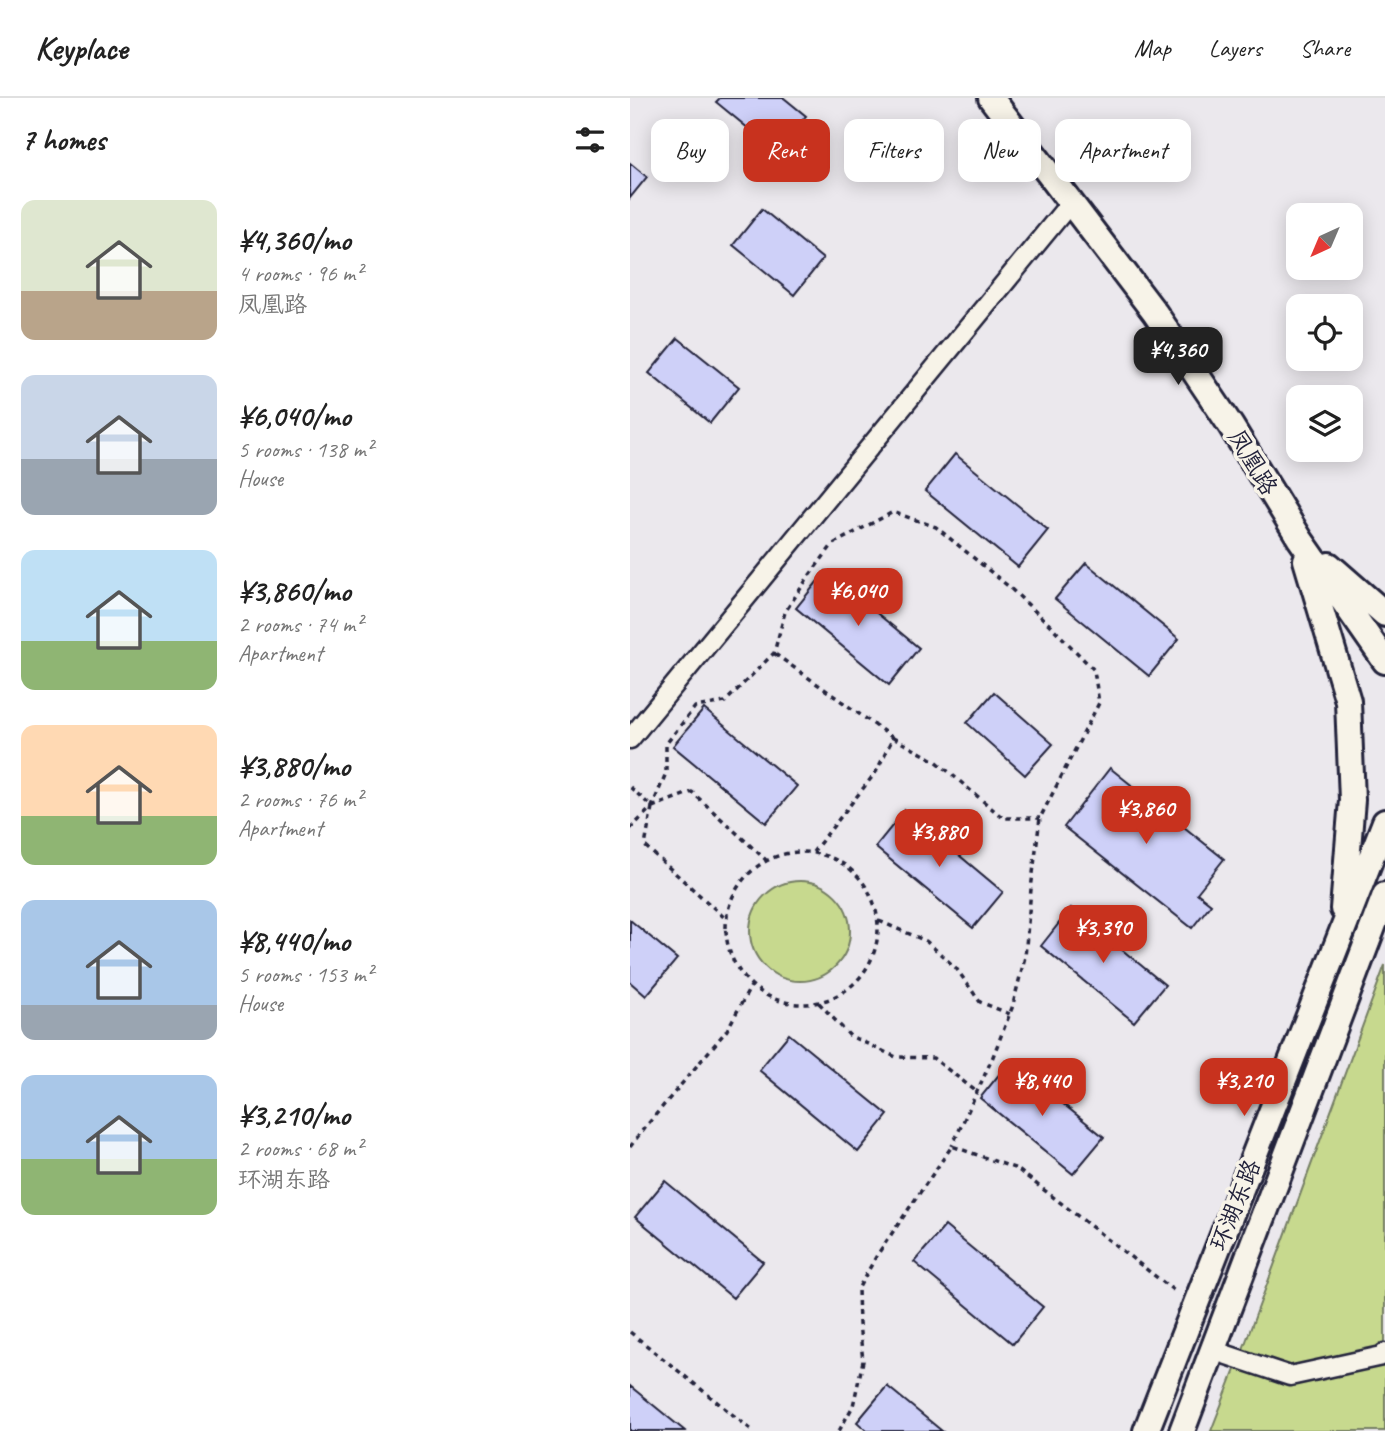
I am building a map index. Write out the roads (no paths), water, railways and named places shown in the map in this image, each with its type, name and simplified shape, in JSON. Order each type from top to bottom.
[{"type":"main road","name":"凤凰路","points":[[991,98],[1156,313],[1231,426],[1300,539],[1385,661]]},
{"type":"main road","points":[[1300,539],[1385,614]]},
{"type":"main road","points":[[1300,539],[1348,701],[1352,800],[1340,938]]},
{"type":"main road","name":"环湖东路","points":[[1146,1431],[1385,822]]},
{"type":"main road","name":"环湖东路","points":[[1182,1431],[1385,895]]},
{"type":"main road","points":[[1370,932],[1385,907]]},
{"type":"street","points":[[630,739],[1072,202]]},
{"type":"street","points":[[1212,1350],[1290,1376],[1382,1356],[1385,1353]]}]
